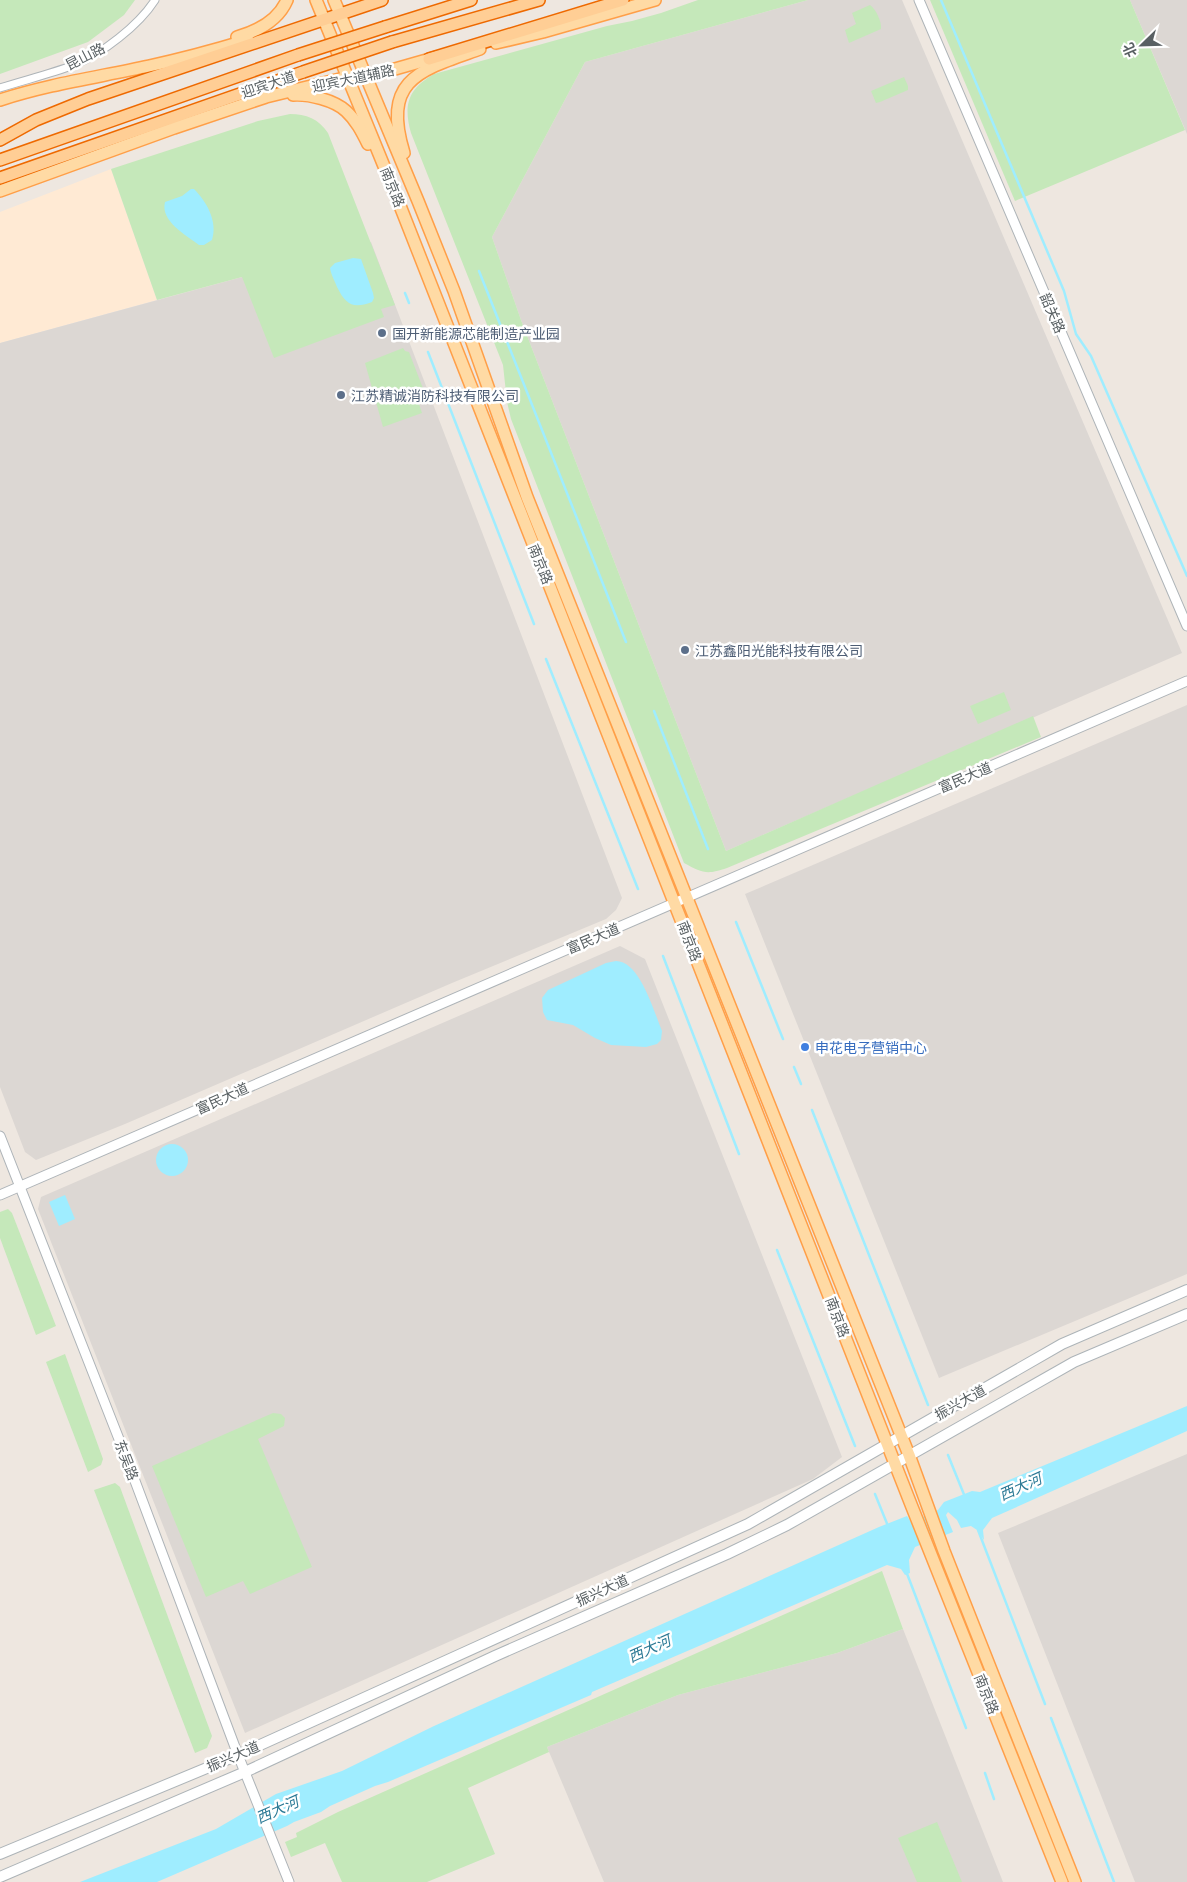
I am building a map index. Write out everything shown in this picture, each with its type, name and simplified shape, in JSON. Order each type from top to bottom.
[{"type":"highway","points":[[0,140],[36,120],[88,99],[323,17],[338,8],[382,0]]},
{"type":"highway","name":"迎宾大道","points":[[0,160],[298,55],[471,0]]},
{"type":"highway","name":"迎宾大道","points":[[0,178],[392,42],[539,0]]},
{"type":"highway","points":[[429,60],[623,0]]},
{"type":"main road","points":[[0,100],[51,85],[170,58],[250,33],[265,26],[276,17],[287,0]]},
{"type":"main road","name":"南京路","points":[[316,0],[395,192],[912,1507],[1062,1882]]},
{"type":"main road","points":[[338,8],[369,0]]},
{"type":"main road","name":"迎宾大道辅路","points":[[0,191],[266,97],[348,77],[367,77],[543,32],[655,0]]},
{"type":"main road","name":"南京路","points":[[338,8],[447,275],[527,497],[909,1455],[944,1551],[1075,1882]]},
{"type":"main road","points":[[118,71],[148,67],[199,54],[323,17]]},
{"type":"main road","points":[[447,275],[403,150],[396,120],[397,106],[404,90],[414,77],[426,69],[493,44]]},
{"type":"main road","points":[[266,97],[298,94],[313,96],[345,110],[357,123],[395,192]]},
{"type":"main road","name":"振兴大道","points":[[0,1854],[238,1754],[748,1524],[1062,1344],[1187,1290]]},
{"type":"main road","name":"振兴大道","points":[[0,1877],[245,1772],[495,1656],[726,1554],[787,1525],[1074,1362],[1187,1314]]},
{"type":"street","name":"昆山路","points":[[0,88],[76,65],[126,34],[155,0]]},
{"type":"street","name":"韶关路","points":[[919,0],[1187,626]]},
{"type":"street","name":"富民大道","points":[[0,1194],[1187,681]]},
{"type":"street","name":"东吴路","points":[[0,1136],[126,1457],[250,1786],[289,1882]]},
{"type":"shaded area","points":[[808,0],[902,0],[1182,653],[726,851],[521,320],[492,237],[585,62]]},
{"type":"shaded area","points":[[1130,0],[1187,0],[1187,134]]},
{"type":"shaded area","points":[[111,169],[157,300],[0,343],[0,212]]},
{"type":"shaded area","points":[[371,242],[622,898],[616,910],[606,919],[452,983],[125,1124],[36,1160],[25,1152],[0,1087],[0,343]]},
{"type":"shaded area","points":[[1187,705],[1187,1274],[939,1378],[745,894]]},
{"type":"shaded area","points":[[620,946],[645,959],[842,1457],[813,1479],[245,1733],[38,1209],[41,1197]]},
{"type":"shaded area","points":[[1187,1454],[1187,1882],[1135,1882],[998,1533]]},
{"type":"shaded area","points":[[903,1629],[1003,1882],[604,1882],[547,1747],[678,1695],[837,1653]]},
{"type":"green space","points":[[0,0],[135,0],[124,15],[88,42],[0,74]]},
{"type":"green space","points":[[698,0],[808,0],[585,62],[492,237],[521,320],[726,851],[1033,716],[1041,737],[714,872],[700,871],[684,863],[511,419],[503,365],[411,133],[408,114],[408,106],[413,92],[434,74],[661,13]]},
{"type":"green space","points":[[930,0],[1130,0],[1185,130],[1015,201]]},
{"type":"green space","points":[[870,5],[878,16],[881,29],[849,43],[845,30],[856,24],[852,13]]},
{"type":"green space","points":[[904,77],[908,90],[876,103],[871,91]]},
{"type":"green space","points":[[290,114],[312,118],[321,124],[328,133],[395,305],[381,309],[384,317],[274,358],[242,277],[157,300],[111,169],[258,121]]},
{"type":"green space","points":[[403,348],[409,352],[424,391],[416,395],[422,413],[383,427],[365,363]]},
{"type":"green space","points":[[1004,692],[1011,710],[978,724],[970,706]]},
{"type":"green space","points":[[8,1209],[12,1213],[56,1326],[36,1335],[0,1238],[0,1212]]},
{"type":"green space","points":[[65,1354],[103,1459],[101,1465],[88,1472],[46,1362]]},
{"type":"green space","points":[[273,1413],[281,1414],[285,1418],[284,1426],[258,1439],[312,1567],[250,1594],[243,1581],[206,1597],[152,1466]]},
{"type":"green space","points":[[115,1483],[120,1487],[212,1736],[207,1748],[195,1753],[94,1490]]},
{"type":"green space","points":[[882,1571],[903,1629],[837,1653],[678,1695],[547,1747],[549,1752],[468,1788],[495,1854],[427,1882],[342,1882],[325,1843],[291,1857],[285,1842],[297,1837],[296,1833],[338,1812]]},
{"type":"green space","points":[[937,1822],[962,1882],[917,1882],[898,1838]]},
{"type":"water","points":[[191,189],[194,189],[207,206],[214,226],[212,240],[204,245],[199,245],[175,227],[164,209],[165,202],[182,196]]},
{"type":"water","points":[[353,258],[361,259],[373,293],[374,298],[372,302],[355,305],[347,302],[332,276],[330,268],[335,263]]},
{"type":"water","points":[[616,961],[625,963],[632,969],[645,989],[662,1031],[661,1040],[657,1044],[646,1047],[611,1045],[573,1025],[547,1020],[543,1012],[542,998],[548,990],[606,963]]},
{"type":"water","points":[[172,1144],[184,1148],[188,1160],[184,1172],[172,1176],[160,1172],[156,1160],[160,1148]]},
{"type":"water","points":[[65,1195],[75,1219],[59,1226],[49,1202]]},
{"type":"water","name":"西大河","points":[[1187,1406],[1187,1431],[992,1518],[983,1530],[984,1540],[977,1530],[971,1526],[961,1528],[957,1520],[948,1512],[946,1515],[953,1532],[915,1547],[909,1560],[910,1573],[905,1575],[901,1569],[887,1565],[157,1882],[80,1882],[216,1829],[276,1794],[342,1771],[434,1726],[879,1527],[907,1516],[911,1522],[938,1510],[944,1502],[972,1491],[980,1492]]},
{"type":"waterway","points":[[941,0],[1064,291],[1076,334],[1091,356],[1187,576]]},
{"type":"waterway","points":[[479,271],[626,642]]},
{"type":"waterway","points":[[405,293],[409,303]]},
{"type":"waterway","points":[[428,352],[534,624]]},
{"type":"waterway","points":[[546,659],[638,889]]},
{"type":"waterway","points":[[654,711],[708,849]]},
{"type":"waterway","points":[[736,922],[783,1039]]},
{"type":"waterway","points":[[663,956],[739,1154]]},
{"type":"waterway","points":[[794,1067],[801,1084]]},
{"type":"waterway","points":[[812,1110],[928,1405]]},
{"type":"waterway","points":[[777,1250],[855,1446]]},
{"type":"waterway","points":[[948,1455],[965,1497]]},
{"type":"waterway","points":[[875,1494],[888,1526]]},
{"type":"waterway","points":[[978,1530],[1045,1704]]},
{"type":"waterway","points":[[906,1571],[966,1728]]},
{"type":"waterway","points":[[1051,1718],[1114,1882]]},
{"type":"waterway","points":[[985,1773],[994,1799]]},
{"type":"place","name":"国开新能源芯能制造产业园","points":[[382,333]]},
{"type":"place","name":"江苏精诚消防科技有限公司","points":[[341,395]]},
{"type":"place","name":"江苏鑫阳光能科技有限公司","points":[[685,650]]},
{"type":"place","name":"申花电子营销中心","points":[[805,1047]]}]
